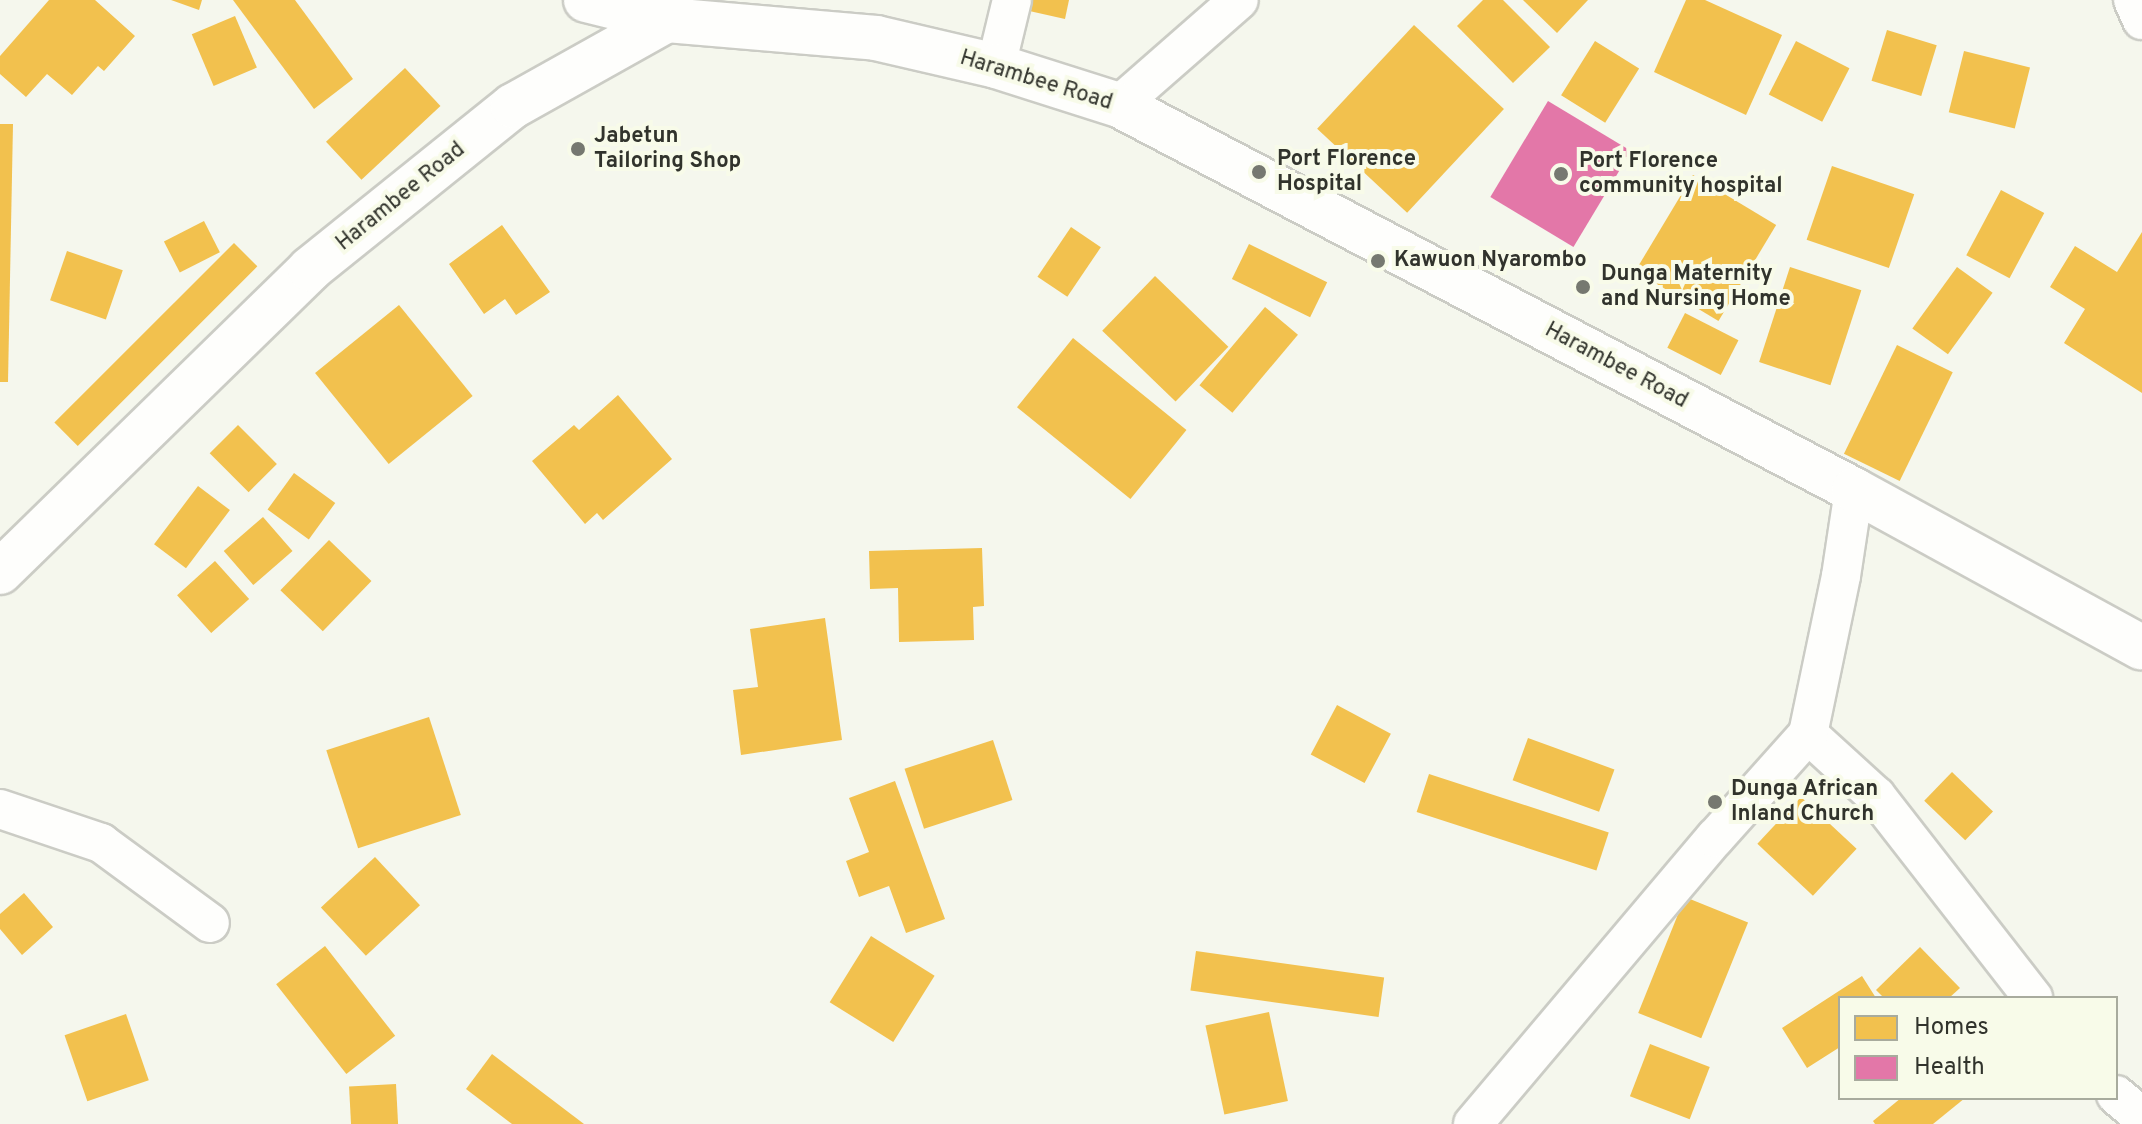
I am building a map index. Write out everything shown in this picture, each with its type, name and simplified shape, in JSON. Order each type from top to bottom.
[{"type":"main road","points":[[586,0],[667,20]]},
{"type":"main road","name":"Harambee Road","points":[[0,572],[310,269],[513,106],[667,20],[876,38],[996,66],[1119,105],[1854,490],[2142,648]]},
{"type":"street","points":[[996,66],[1012,0]]},
{"type":"street","points":[[1119,105],[1239,0]]},
{"type":"street","points":[[2133,0],[2142,20]]},
{"type":"street","points":[[1473,1124],[1715,838],[1808,734],[1841,576],[1854,490]]},
{"type":"street","points":[[1808,734],[1876,796],[2031,996]]},
{"type":"street","points":[[0,809],[101,843],[210,923]]},
{"type":"street","points":[[2118,1097],[2142,1117]]},
{"type":"building: Homes","points":[[49,0],[95,0],[135,36],[104,71],[98,66],[72,95],[47,74],[26,97],[0,74],[0,56]]},
{"type":"building: Homes","points":[[171,0],[202,0],[199,10]]},
{"type":"building: Homes","points":[[233,0],[295,0],[353,79],[314,109]]},
{"type":"building: Homes","points":[[1017,0],[1069,0],[1065,19],[1016,8]]},
{"type":"building: Homes","points":[[1483,0],[1503,0],[1550,47],[1513,83],[1457,26]]},
{"type":"building: Homes","points":[[1523,0],[1588,0],[1557,33]]},
{"type":"building: Homes","points":[[1686,0],[1705,0],[1782,35],[1746,115],[1654,72]]},
{"type":"building: Homes","points":[[235,16],[257,68],[214,86],[192,34]]},
{"type":"building: Homes","points":[[1414,25],[1504,109],[1407,213],[1317,129]]},
{"type":"building: Homes","points":[[1887,30],[1937,45],[1921,96],[1872,81]]},
{"type":"building: Homes","points":[[1595,41],[1639,69],[1605,123],[1561,95]]},
{"type":"building: Homes","points":[[1796,41],[1849,68],[1822,122],[1769,94]]},
{"type":"building: Homes","points":[[1964,51],[2030,67],[2015,129],[1949,112]]},
{"type":"building: Homes","points":[[405,68],[440,106],[361,180],[326,142]]},
{"type":"building: Homes","points":[[0,124],[13,124],[8,382],[0,382]]},
{"type":"building: Homes","points":[[1832,166],[1914,194],[1889,268],[1807,240]]},
{"type":"building: Homes","points":[[1693,175],[1776,225],[1718,321],[1635,271]]},
{"type":"building: Homes","points":[[2001,190],[2044,213],[2010,278],[1966,255]]},
{"type":"building: Homes","points":[[204,221],[220,252],[180,273],[164,241]]},
{"type":"building: Homes","points":[[502,225],[550,292],[516,315],[505,299],[484,314],[449,264]]},
{"type":"building: Homes","points":[[1071,227],[1101,247],[1067,297],[1037,277]]},
{"type":"building: Homes","points":[[2142,232],[2142,393],[2064,343],[2085,309],[2050,287],[2075,246],[2117,272]]},
{"type":"building: Homes","points":[[234,243],[257,266],[78,446],[54,423]]},
{"type":"building: Homes","points":[[1249,244],[1327,282],[1310,317],[1232,279]]},
{"type":"building: Homes","points":[[67,251],[123,270],[106,319],[50,300]]},
{"type":"building: Homes","points":[[1790,267],[1861,290],[1830,385],[1759,362]]},
{"type":"building: Homes","points":[[1957,267],[1993,293],[1948,354],[1912,328]]},
{"type":"building: Homes","points":[[1155,276],[1228,347],[1176,402],[1102,331]]},
{"type":"building: Homes","points":[[399,305],[473,396],[389,464],[315,373]]},
{"type":"building: Homes","points":[[1265,307],[1298,335],[1232,413],[1199,385]]},
{"type":"building: Homes","points":[[1685,313],[1738,340],[1721,375],[1667,348]]},
{"type":"building: Homes","points":[[1073,338],[1186,430],[1130,499],[1017,407]]},
{"type":"building: Homes","points":[[1897,345],[1953,372],[1900,481],[1844,454]]},
{"type":"building: Homes","points":[[618,395],[672,459],[603,520],[597,513],[585,524],[532,461],[574,425],[579,430]]},
{"type":"building: Homes","points":[[238,425],[277,464],[249,492],[210,453]]},
{"type":"building: Homes","points":[[294,473],[335,503],[309,539],[268,509]]},
{"type":"building: Homes","points":[[198,486],[230,510],[186,568],[154,544]]},
{"type":"building: Homes","points":[[263,517],[293,551],[253,585],[224,551]]},
{"type":"building: Homes","points":[[329,540],[371,581],[323,631],[280,590]]},
{"type":"building: Homes","points":[[982,548],[984,606],[973,607],[974,640],[899,642],[898,588],[870,589],[869,551]]},
{"type":"building: Homes","points":[[215,561],[249,599],[211,633],[177,595]]},
{"type":"building: Homes","points":[[825,618],[842,740],[741,755],[733,690],[758,687],[750,629]]},
{"type":"building: Homes","points":[[1337,705],[1391,734],[1365,783],[1311,754]]},
{"type":"building: Homes","points":[[429,717],[461,815],[358,848],[326,750]]},
{"type":"building: Homes","points":[[1528,738],[1614,769],[1599,812],[1513,780]]},
{"type":"building: Homes","points":[[993,740],[1012,800],[924,829],[905,769]]},
{"type":"building: Homes","points":[[1952,772],[1993,812],[1965,840],[1924,801]]},
{"type":"building: Homes","points":[[1429,774],[1609,832],[1596,870],[1417,812]]},
{"type":"building: Homes","points":[[895,781],[945,919],[906,933],[889,886],[859,897],[846,861],[869,852],[849,798]]},
{"type":"building: Homes","points":[[1801,797],[1857,849],[1813,896],[1757,844]]},
{"type":"building: Homes","points":[[375,857],[420,905],[366,956],[321,907]]},
{"type":"building: Homes","points":[[24,893],[53,927],[22,955],[0,929],[0,914]]},
{"type":"building: Homes","points":[[1685,897],[1748,922],[1701,1038],[1638,1013]]},
{"type":"building: Homes","points":[[871,936],[935,976],[893,1042],[830,1002]]},
{"type":"building: Homes","points":[[325,946],[395,1036],[346,1074],[276,984]]},
{"type":"building: Homes","points":[[1920,947],[1960,988],[1951,996],[1882,996],[1876,990]]},
{"type":"building: Homes","points":[[1196,951],[1384,977],[1379,1017],[1190,991]]},
{"type":"building: Homes","points":[[1862,976],[1875,996],[1838,996],[1838,1048],[1807,1068],[1782,1028]]},
{"type":"building: Homes","points":[[1269,1012],[1288,1101],[1224,1115],[1205,1026]]},
{"type":"building: Homes","points":[[126,1014],[149,1080],[87,1101],[65,1035]]},
{"type":"building: Homes","points":[[1650,1044],[1710,1067],[1690,1119],[1630,1096]]},
{"type":"building: Homes","points":[[492,1054],[584,1124],[512,1124],[466,1089]]},
{"type":"building: Homes","points":[[396,1084],[398,1124],[351,1124],[349,1086]]},
{"type":"building: Homes","points":[[1899,1100],[1963,1100],[1933,1124],[1875,1124],[1873,1121]]},
{"type":"building: Health","name":"Port Florence community hospital","points":[[1548,101],[1631,151],[1573,247],[1490,197]]},
{"type":"place","name":"Jabetun Tailoring Shop","points":[[578,149]]},
{"type":"place","name":"Port Florence Hospital","points":[[1259,172]]},
{"type":"place","name":"Port Florence community hospital","points":[[1561,174]]},
{"type":"place","name":"Kawuon Nyarombo","points":[[1378,261]]},
{"type":"place","name":"Dunga Maternity and Nursing Home","points":[[1583,287]]},
{"type":"place","name":"Dunga African Inland Church","points":[[1715,802]]}]
